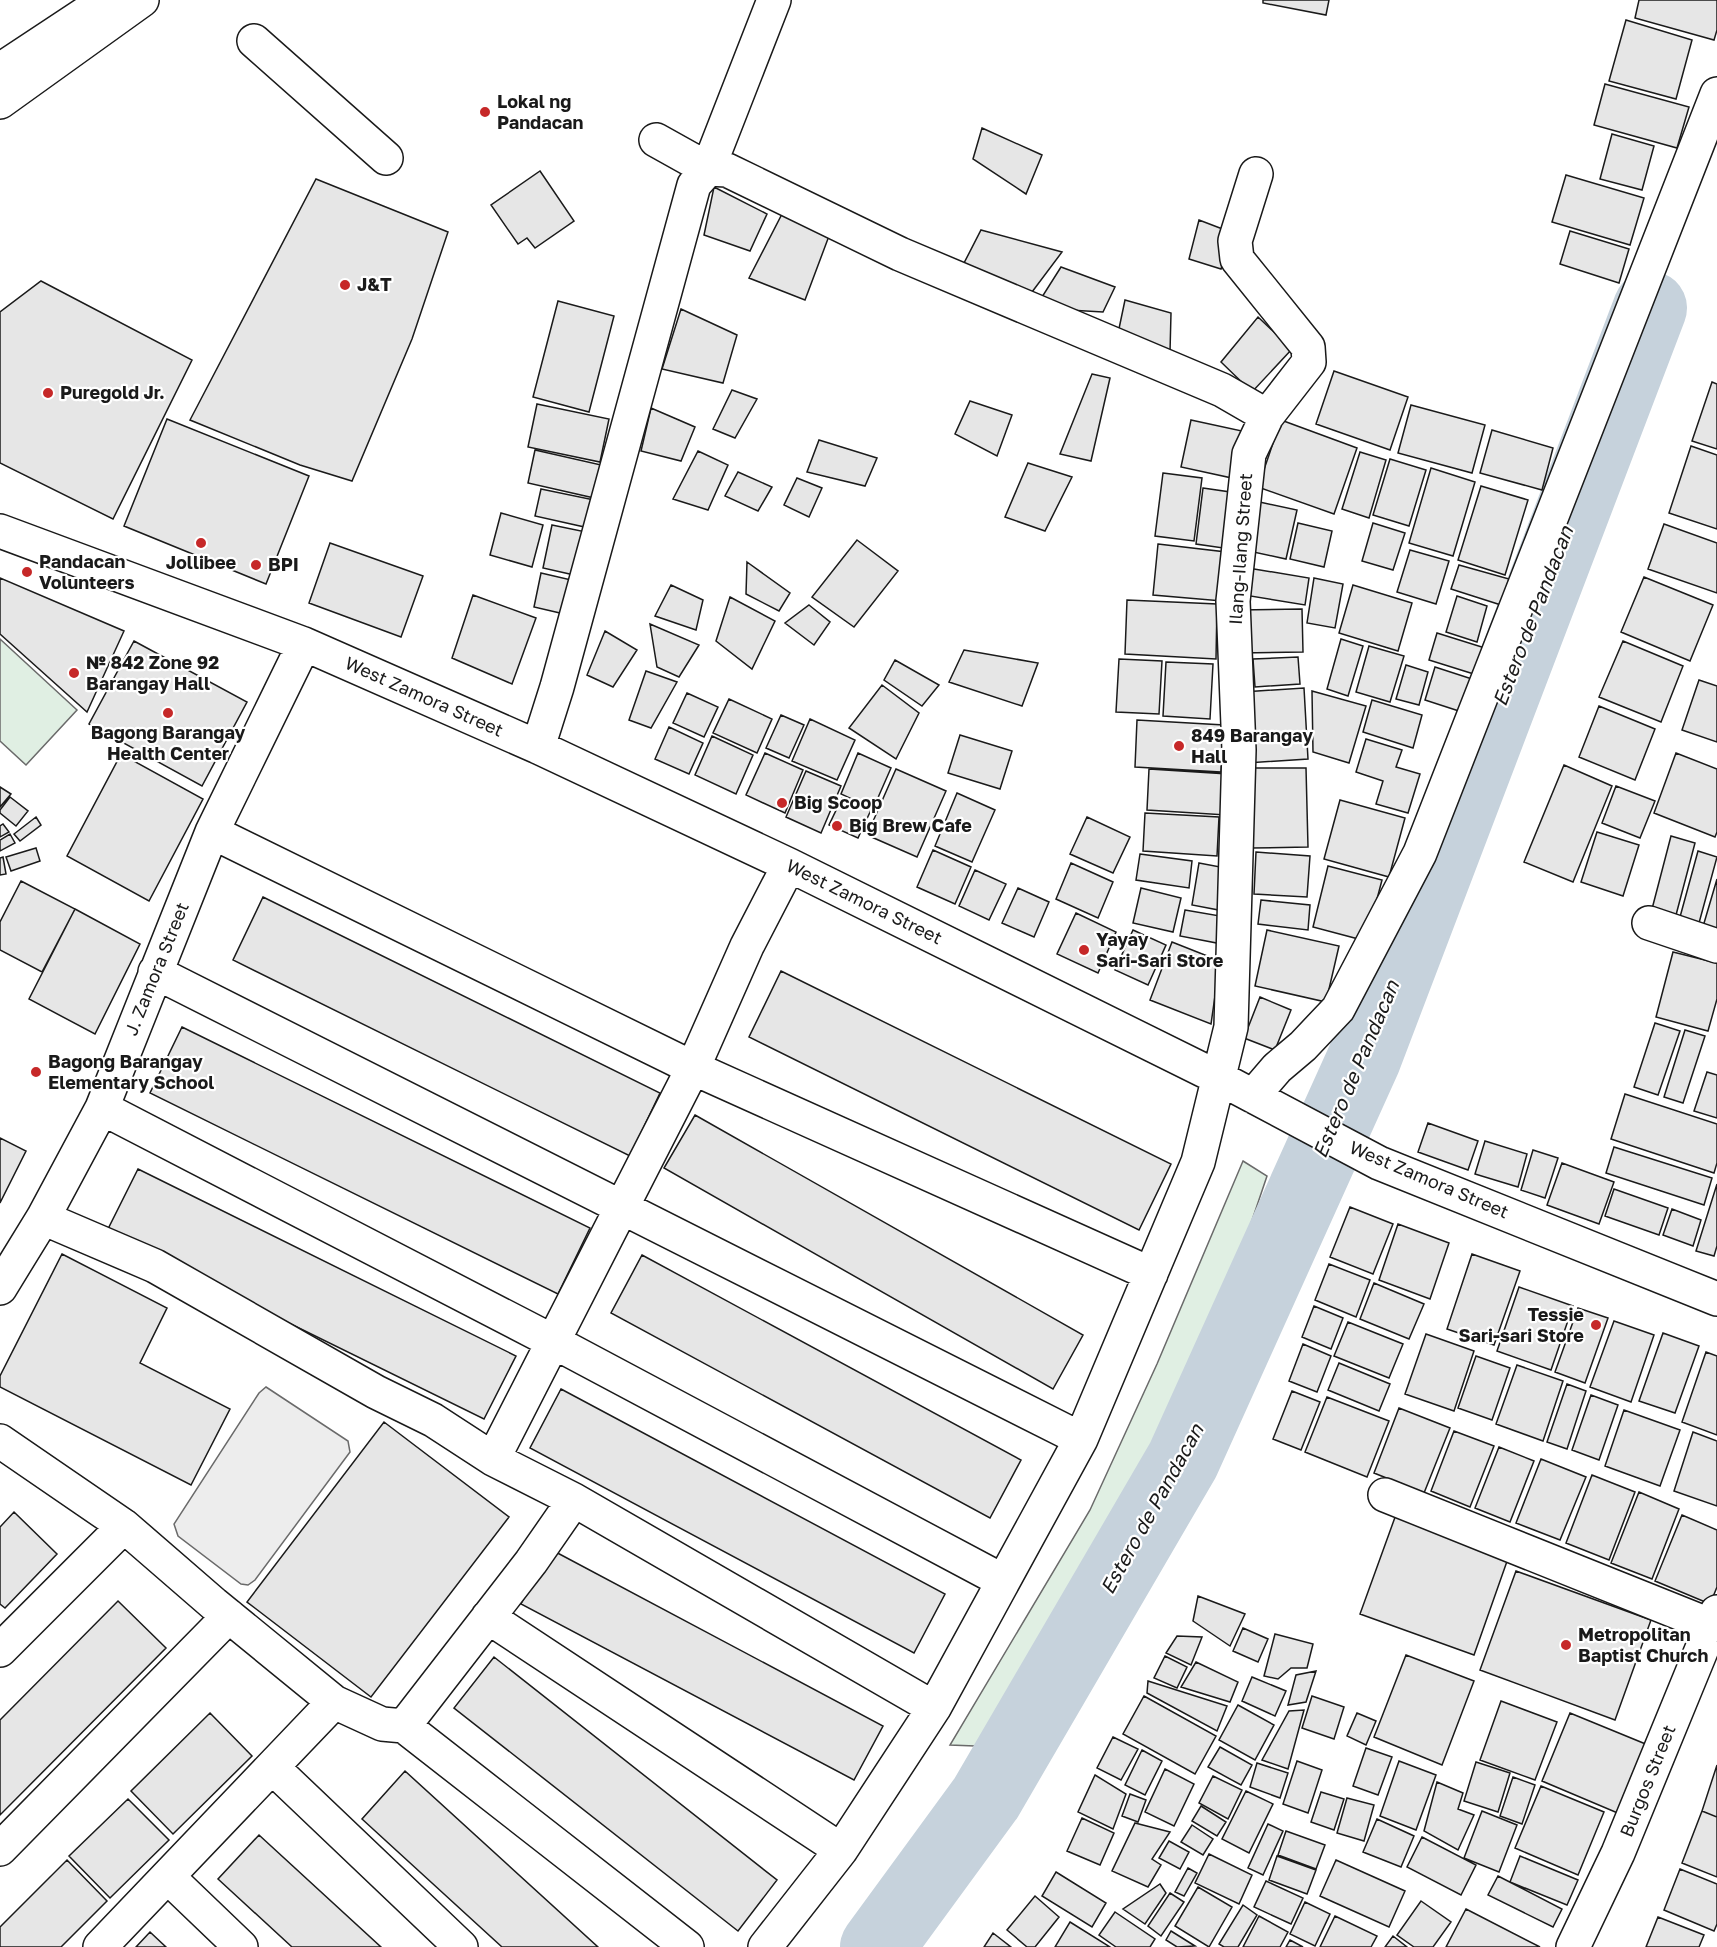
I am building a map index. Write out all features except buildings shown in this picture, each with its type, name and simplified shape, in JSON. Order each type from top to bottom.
[{"type":"main road","points":[[0,55],[67,0]]},
{"type":"main road","points":[[0,70],[106,0]]},
{"type":"main road","points":[[0,102],[142,0]]},
{"type":"main road","points":[[538,747],[557,687],[694,185],[708,169],[774,0]]},
{"type":"main road","points":[[254,40],[386,158]]},
{"type":"main road","points":[[1261,1101],[1277,1068],[1303,1046],[1338,1008],[1420,853],[1717,94]]},
{"type":"main road","points":[[656,140],[708,169],[727,170],[900,254],[1222,390],[1267,417]]},
{"type":"main road","name":"Ilang-Ilang Street","points":[[765,1947],[842,1850],[934,1708],[1081,1439],[1198,1162],[1231,1027],[1239,750],[1233,601],[1249,453],[1267,417],[1309,362],[1308,347],[1237,260],[1235,241],[1256,174]]},
{"type":"main road","name":"West Zamora Street","points":[[3,537],[304,644],[538,747],[789,864],[1219,1078],[1379,1163],[1717,1299]]},
{"type":"main road","name":"J. Zamora Street","points":[[0,1288],[44,1218],[102,1108],[212,832],[304,644]]},
{"type":"main road","points":[[212,832],[693,1068],[1151,1274]]},
{"type":"main road","points":[[493,1459],[693,1068],[747,946],[789,864]]},
{"type":"main road","points":[[1649,923],[1717,946]]},
{"type":"main road","points":[[155,972],[1081,1439]]},
{"type":"main road","points":[[102,1108],[554,1342],[1003,1581]]},
{"type":"main road","points":[[44,1218],[155,1266],[376,1392],[433,1420],[493,1459],[574,1500],[934,1708]]},
{"type":"main road","points":[[0,1441],[124,1526],[334,1702],[382,1724],[404,1726],[687,1947]]},
{"type":"main road","points":[[1385,1495],[1714,1619]]},
{"type":"main road","points":[[404,1726],[531,1562],[574,1500]]},
{"type":"main road","points":[[0,1650],[124,1526]]},
{"type":"main road","points":[[0,1849],[229,1616]]},
{"type":"main road","points":[[488,1617],[842,1850]]},
{"type":"main road","name":"Burgos Street","points":[[1573,1947],[1618,1853],[1714,1619]]},
{"type":"main road","points":[[100,1947],[334,1702]]},
{"type":"main road","points":[[272,1767],[461,1947]]},
{"type":"main road","points":[[168,1877],[241,1947]]},
{"type":"green space","points":[[0,639],[77,710],[26,765],[0,741]]},
{"type":"green space","points":[[1243,1161],[1267,1176],[1220,1315],[1056,1637],[975,1746],[950,1745],[1090,1510],[1157,1364]]},
{"type":"shaded area","points":[[266,1387],[348,1441],[350,1452],[255,1580],[248,1585],[241,1584],[178,1536],[174,1524],[259,1393]]},
{"type":"waterway","name":"Estero de Pandacan","points":[[877,1947],[986,1798],[1183,1460],[1364,1059],[1650,308]]},
{"type":"place","name":"Lokal ng Pandacan","points":[[485,112]]},
{"type":"place","name":"J&T","points":[[345,285]]},
{"type":"place","name":"Puregold Jr.","points":[[48,393]]},
{"type":"place","name":"Jollibee","points":[[201,543]]},
{"type":"place","name":"BPI","points":[[256,565]]},
{"type":"place","name":"Pandacan Volunteers","points":[[27,572]]},
{"type":"place","name":"№ 842 Zone 92 Barangay Hall","points":[[74,673]]},
{"type":"place","name":"Bagong Barangay Health Center","points":[[168,713]]},
{"type":"place","name":"849 Barangay Hall","points":[[1179,746]]},
{"type":"place","name":"Big Scoop","points":[[782,803]]},
{"type":"place","name":"Big Brew Cafe","points":[[837,826]]},
{"type":"place","name":"Yayay Sari-Sari Store","points":[[1084,950]]},
{"type":"place","name":"Bagong Barangay Elementary School","points":[[36,1072]]},
{"type":"place","name":"Tessie Sari-sari Store","points":[[1596,1325]]},
{"type":"place","name":"Metropolitan Baptist Church","points":[[1566,1645]]}]
